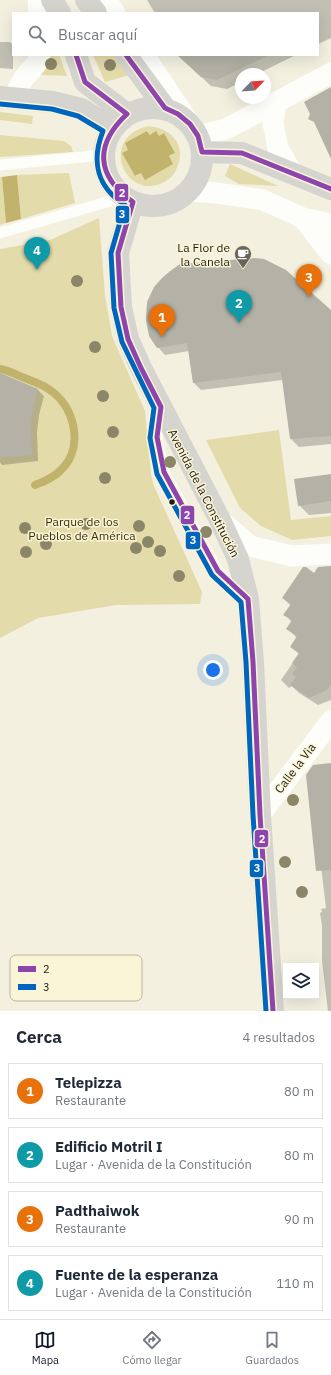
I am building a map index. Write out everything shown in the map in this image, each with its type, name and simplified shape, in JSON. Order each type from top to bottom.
[{"type":"main road","points":[[52,0],[59,12]]},
{"type":"main road","points":[[86,0],[95,12]]},
{"type":"main road","points":[[76,56],[85,82],[120,121]]},
{"type":"main road","points":[[127,56],[165,108]]},
{"type":"main road","points":[[6,97],[53,102],[120,121]]},
{"type":"main road","points":[[152,107],[165,108],[178,114],[196,137],[201,166],[197,180],[188,192],[176,200],[162,206],[147,206],[128,200],[112,186],[105,171],[103,155],[106,141],[120,121],[139,109],[152,107]]},
{"type":"main road","points":[[196,137],[242,153],[331,189]]},
{"type":"main road","name":"Avenida de la Constitución","points":[[128,200],[118,253],[121,307],[128,339],[141,368],[220,520],[238,559],[248,599],[273,1011]]},
{"type":"street","points":[[38,0],[39,12]]},
{"type":"street","points":[[106,0],[114,12]]},
{"type":"street","points":[[6,97],[37,63],[40,56]]},
{"type":"street","points":[[145,56],[196,137],[226,129],[331,73]]},
{"type":"street","points":[[276,102],[273,123],[278,148],[292,173]]},
{"type":"street","points":[[188,192],[216,193],[263,200],[303,218],[331,224]]},
{"type":"street","points":[[303,218],[331,254]]},
{"type":"street","points":[[220,520],[250,546],[292,556],[331,554]]},
{"type":"street","name":"Calle la Via","points":[[260,815],[331,721]]},
{"type":"lane","points":[[0,165],[103,155]]},
{"type":"lane","points":[[0,233],[128,200]]},
{"type":"lane","points":[[161,407],[157,437],[164,472],[218,571],[248,599]]},
{"type":"green space","points":[[46,56],[59,56],[67,76],[40,75]]},
{"type":"green space","points":[[93,56],[117,56],[130,75],[105,82]]},
{"type":"green space","points":[[0,112],[33,116],[32,124],[0,120]]},
{"type":"green space","points":[[148,126],[157,127],[171,134],[176,140],[180,153],[179,161],[173,175],[165,182],[147,186],[136,183],[127,175],[122,165],[121,153],[124,142],[133,133]],"holes":[[[148,131],[150,135],[159,136],[175,153],[136,176],[123,153],[129,150]]]},
{"type":"green space","points":[[0,135],[64,141],[71,146],[73,152],[0,157]]},
{"type":"green space","points":[[230,164],[278,186],[239,184],[225,176]]},
{"type":"green space","points":[[69,173],[75,203],[21,219],[17,175]]},
{"type":"green space","points":[[0,177],[2,177],[6,223],[0,225]]},
{"type":"green space","name":"Parque de los Pueblos de América","points":[[99,218],[105,295],[112,336],[145,411],[151,475],[154,486],[202,592],[200,604],[116,605],[38,618],[0,638],[0,249],[50,240]]},
{"type":"green space","points":[[279,430],[291,520],[331,516],[331,536],[292,540],[261,526],[240,508],[206,440]]},
{"type":"shaded area","points":[[147,131],[150,135],[156,131],[159,136],[164,133],[175,153],[169,156],[173,164],[145,180],[141,173],[135,176],[122,153],[128,150],[125,143]]},
{"type":"shaded area","points":[[17,175],[21,219],[6,223],[2,177]]},
{"type":"building","points":[[178,56],[267,56],[242,68],[235,68],[235,71],[217,80],[201,77]]},
{"type":"building","points":[[331,87],[331,159],[314,122],[308,119],[310,114],[304,102]]},
{"type":"building","points":[[255,258],[264,259],[286,270],[331,310],[331,436],[290,439],[281,372],[193,383],[187,343],[157,348],[149,336],[146,320],[147,302],[154,287],[169,272],[180,264]]},
{"type":"building","points":[[0,373],[38,389],[33,408],[31,425],[32,455],[0,458]]},
{"type":"building","points":[[331,474],[331,501],[298,506],[294,479]]},
{"type":"building","points":[[331,566],[331,684],[327,690],[309,698],[290,685],[296,677],[292,674],[297,667],[292,663],[299,653],[290,647],[297,636],[286,629],[292,620],[283,615],[291,604],[282,598],[303,567],[306,567],[314,573],[318,567]]},
{"type":"building","points":[[331,763],[331,870],[316,871],[306,775],[313,765]]},
{"type":"waterway","points":[[0,369],[11,372],[47,388],[58,397],[70,416],[74,437],[73,448],[69,459],[57,474],[35,485]]},
{"type":"transit line","name":"2","points":[[76,56],[85,82],[127,114],[116,126],[109,137],[105,149],[104,160],[106,171],[112,182],[133,202],[118,253],[121,307],[128,339],[161,407],[157,437],[164,472],[218,571],[248,599],[273,1011]]},
{"type":"transit line","name":"2","points":[[127,56],[165,108],[178,114],[190,124],[198,136],[202,152],[242,153],[331,189]]},
{"type":"transit line","name":"3","points":[[0,104],[52,109],[78,116],[103,131],[97,153],[99,172],[108,190],[125,205],[111,253],[114,308],[122,342],[154,408],[150,438],[157,474],[212,575],[241,602],[246,662],[253,815],[266,1011]]},
{"type":"place","name":"La Flor de la Canela","points":[[243,269]]},
{"type":"place","name":"Fuente de la esperanza","points":[[37,270]]},
{"type":"place","name":"Padthaiwok","points":[[309,297]]},
{"type":"place","name":"Edificio Motril I","points":[[239,323]]},
{"type":"place","name":"Telepizza","points":[[162,337]]}]
